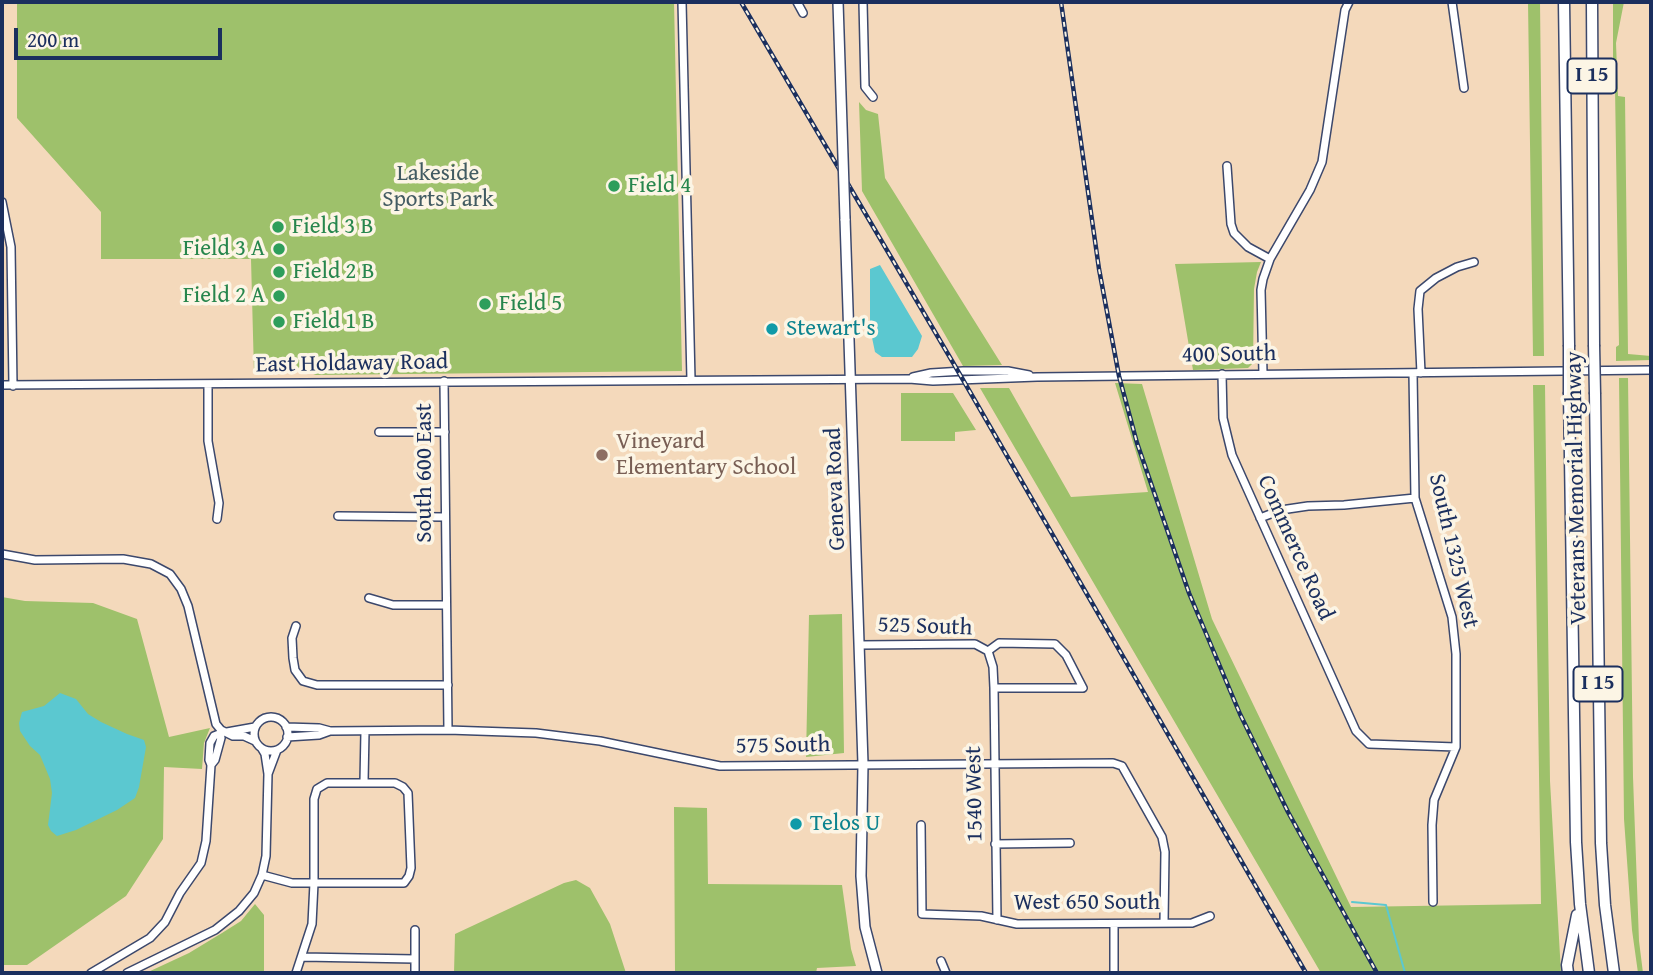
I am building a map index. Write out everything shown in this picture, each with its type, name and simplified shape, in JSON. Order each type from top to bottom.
[{"type":"highway","name":"Veterans Memorial Highway","points":[[1563,2],[1575,817],[1580,904],[1589,973]]},
{"type":"highway","name":"Veterans Memorial Highway","points":[[1594,5],[1594,345],[1601,843],[1605,905],[1614,973]]},
{"type":"highway","points":[[1568,973],[1567,965],[1580,904]]},
{"type":"main road","name":"Geneva Road","points":[[838,2],[860,645],[863,764],[861,876],[865,927],[877,973]]},
{"type":"street","points":[[682,2],[691,380]]},
{"type":"street","points":[[797,2],[803,13]]},
{"type":"street","points":[[863,2],[865,87],[873,97]]},
{"type":"street","points":[[1263,374],[1261,290],[1270,259],[1310,190],[1322,162],[1345,10],[1349,2]]},
{"type":"street","points":[[1452,2],[1464,88]]},
{"type":"street","points":[[1227,166],[1234,233],[1248,247],[1270,259]]},
{"type":"street","points":[[2,202],[11,247],[13,386],[2,385]]},
{"type":"street","name":"South 1325 West","points":[[1433,902],[1434,800],[1456,747],[1456,654],[1452,617],[1415,498],[1418,309],[1420,291],[1436,278],[1474,262]]},
{"type":"street","name":"400 South","points":[[691,380],[933,381],[1222,374],[1651,370]]},
{"type":"street","name":"Commerce Road","points":[[1222,374],[1223,418],[1232,455],[1356,731],[1369,744],[1456,747]]},
{"type":"street","name":"East Holdaway Road","points":[[13,386],[691,380]]},
{"type":"street","name":"South 600 East","points":[[443,381],[448,730]]},
{"type":"street","points":[[208,385],[208,441],[219,503],[217,519]]},
{"type":"street","points":[[379,432],[444,432]]},
{"type":"street","points":[[1261,518],[1281,510],[1308,506],[1415,498]]},
{"type":"street","points":[[338,516],[445,517]]},
{"type":"street","points":[[2,554],[35,560],[123,559],[151,564],[170,574],[181,589],[188,606],[214,718],[223,732],[256,741],[265,754],[268,774],[266,856],[254,893],[239,911],[215,930],[128,973]]},
{"type":"street","points":[[369,598],[393,605],[446,606]]},
{"type":"street","points":[[296,626],[292,638],[293,658],[295,670],[303,681],[317,685],[448,685]]},
{"type":"street","name":"525 South","points":[[988,651],[999,643],[1055,644],[1066,654],[1083,688],[994,688]]},
{"type":"street","name":"525 South","points":[[860,645],[975,644],[988,651],[993,667]]},
{"type":"street","name":"1540 West","points":[[993,667],[997,920]]},
{"type":"street","points":[[91,973],[150,938],[165,922],[180,893],[201,863],[206,841],[210,743],[214,736],[256,727],[264,719],[279,720],[286,727],[287,737],[277,750],[268,774]]},
{"type":"street","points":[[256,727],[256,741]]},
{"type":"street","points":[[286,727],[330,731]]},
{"type":"street","name":"575 South","points":[[330,731],[448,730],[536,733],[600,741],[720,766],[1114,764],[1122,766],[1162,837],[1165,852],[1164,923]]},
{"type":"street","points":[[287,737],[319,735],[330,731]]},
{"type":"street","points":[[364,782],[365,731]]},
{"type":"street","points":[[262,748],[277,750]]},
{"type":"street","points":[[262,875],[292,883],[314,883],[404,883],[411,868],[408,793],[403,786],[395,783],[327,783],[317,789],[314,799],[314,883],[312,925],[296,973]]},
{"type":"street","name":"West 650 South","points":[[921,825],[922,914],[981,916],[1017,923],[1114,924],[1192,923],[1210,916]]},
{"type":"street","points":[[995,844],[1070,843]]},
{"type":"street","points":[[1114,924],[1114,973]]},
{"type":"street","points":[[415,930],[415,973]]},
{"type":"street","points":[[302,957],[415,959]]},
{"type":"street","points":[[941,961],[946,973]]},
{"type":"green space","name":"Lakeside Sports Park","points":[[17,2],[674,2],[682,371],[316,375],[305,371],[254,373],[251,259],[101,259],[101,212],[17,118]]},
{"type":"green space","points":[[1528,2],[1540,2],[1544,356],[1533,356]]},
{"type":"green space","points":[[1613,2],[1624,2],[1616,43],[1618,96],[1625,97],[1628,354],[1651,356],[1651,360],[1616,361],[1616,347],[1619,345]]},
{"type":"green space","points":[[859,102],[866,110],[878,114],[885,178],[1002,365],[963,366],[862,191]]},
{"type":"green space","points":[[1261,262],[1254,289],[1253,363],[1248,368],[1193,370],[1175,264]]},
{"type":"green space","points":[[1619,378],[1628,378],[1633,777],[1639,941],[1643,973],[1638,973],[1632,930],[1624,819]]},
{"type":"green space","points":[[1115,383],[1142,384],[1212,619],[1351,907],[1541,904],[1533,385],[1545,385],[1550,781],[1561,973],[1321,973],[980,388],[1009,388],[1071,497],[1148,492]]},
{"type":"green space","points":[[901,393],[953,393],[976,430],[955,432],[955,441],[901,441]]},
{"type":"green space","points":[[2,597],[25,601],[93,603],[137,619],[169,737],[210,728],[204,743],[202,769],[164,767],[163,839],[126,896],[27,965],[2,965]]},
{"type":"green space","points":[[842,614],[844,753],[806,757],[809,615]]},
{"type":"green space","points":[[674,807],[707,808],[708,884],[842,885],[856,966],[817,968],[816,973],[675,973]]},
{"type":"green space","points":[[576,880],[590,888],[610,924],[626,973],[454,973],[455,934],[564,883]]},
{"type":"green space","points":[[255,904],[264,915],[264,973],[146,973],[189,953],[241,921]]},
{"type":"water","points":[[880,265],[922,336],[912,357],[882,357],[875,352],[870,328],[870,269]]},
{"type":"water","points":[[60,693],[76,699],[88,714],[101,722],[144,740],[146,747],[135,798],[76,830],[57,836],[48,825],[52,793],[50,779],[40,755],[20,731],[19,723],[22,712],[44,706]]},
{"type":"waterway","points":[[1352,902],[1386,905],[1405,973]]},
{"type":"railway","points":[[741,2],[1306,973]]},
{"type":"railway","points":[[1061,2],[1099,269],[1119,376],[1137,443],[1189,593],[1240,714],[1288,812],[1377,973]]},
{"type":"place","name":"Field 4","points":[[614,186]]},
{"type":"place","name":"Field 3 B","points":[[278,227]]},
{"type":"place","name":"Field 3 A","points":[[279,249]]},
{"type":"place","name":"Field 2 B","points":[[279,272]]},
{"type":"place","name":"Field 2 A","points":[[279,296]]},
{"type":"place","name":"Field 5","points":[[485,304]]},
{"type":"place","name":"Field 1 B","points":[[279,322]]},
{"type":"place","name":"Stewart's","points":[[772,329]]},
{"type":"place","name":"Vineyard Elementary School","points":[[602,455]]},
{"type":"place","name":"Telos U","points":[[796,824]]}]
